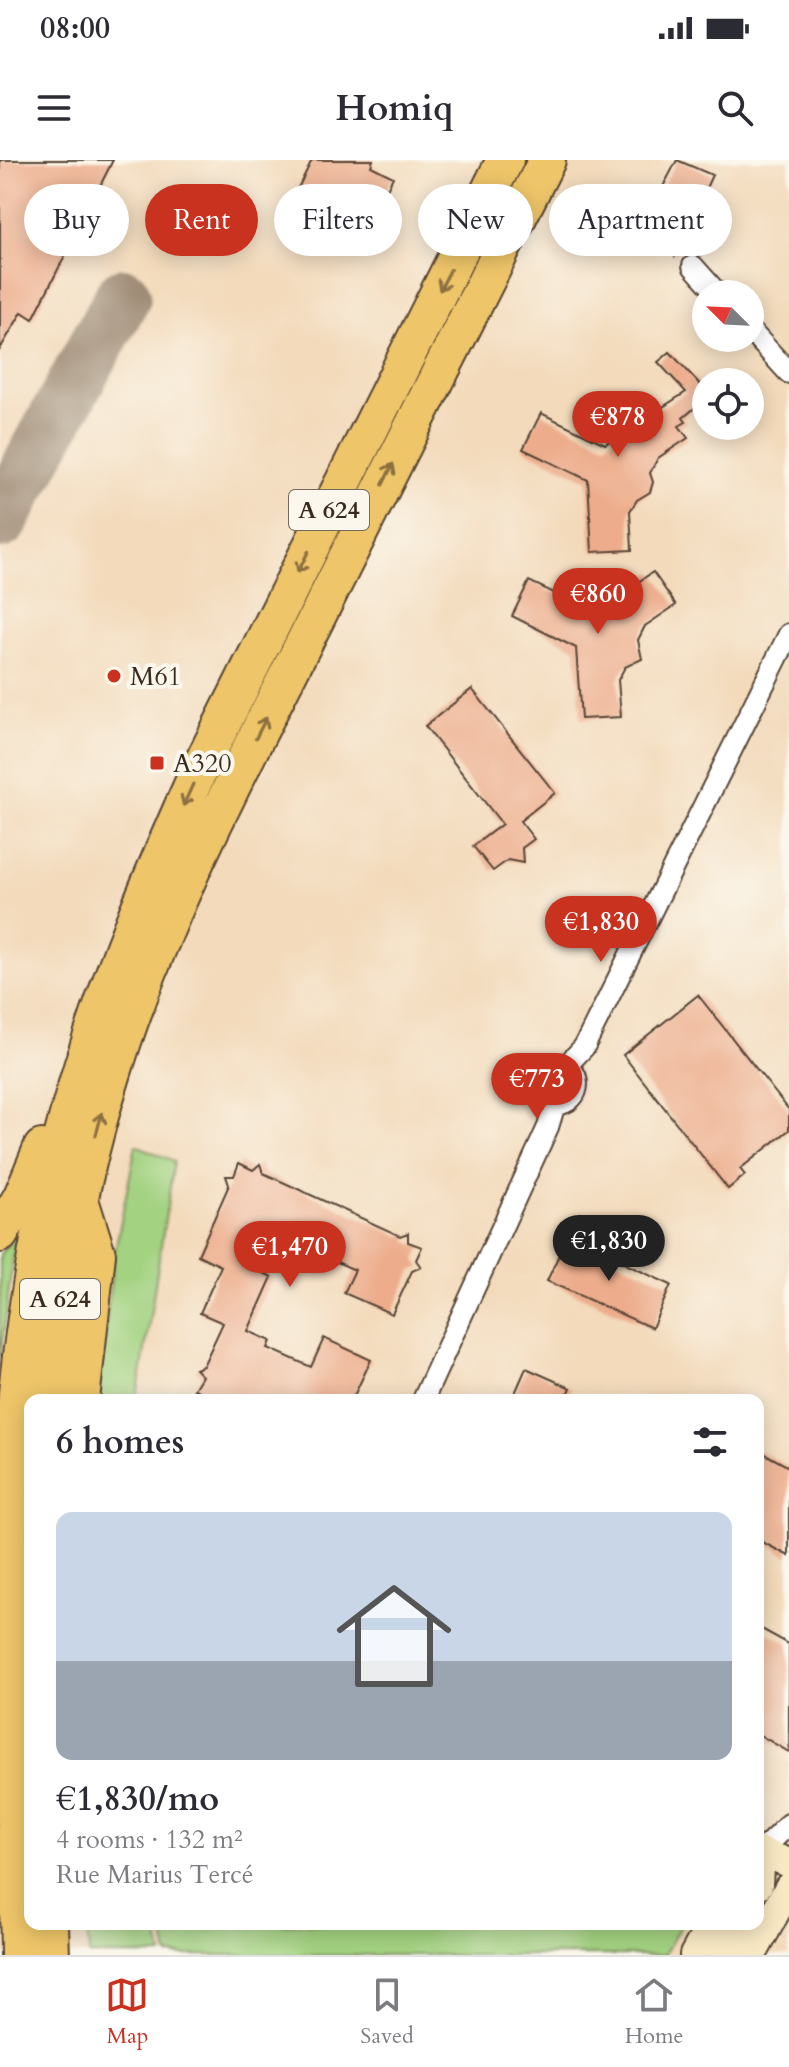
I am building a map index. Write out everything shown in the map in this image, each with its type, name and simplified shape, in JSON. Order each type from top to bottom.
[{"type":"highway","name":"A 624","points":[[51,1394],[64,1272],[64,1198],[82,1065],[157,863],[205,758],[505,160]]},
{"type":"highway","name":"A 624","points":[[64,1198],[156,955],[209,832],[547,160]]},
{"type":"highway","points":[[0,1234],[22,1196],[44,1145],[76,1038],[107,950],[157,863]]},
{"type":"highway","points":[[64,1198],[97,1254],[82,1394]]},
{"type":"highway","points":[[19,1955],[5,1631],[10,1492],[29,1303],[64,1198]]},
{"type":"highway","points":[[50,1930],[51,1955]]},
{"type":"main road","points":[[764,1854],[789,1863]]},
{"type":"main road","points":[[752,1955],[789,1887]]},
{"type":"main road","points":[[694,1955],[708,1930]]},
{"type":"main road","points":[[724,1955],[738,1930]]},
{"type":"street","points":[[693,266],[706,280]]},
{"type":"street","points":[[764,345],[789,373]]},
{"type":"street","points":[[566,1066],[584,1047],[789,634]]},
{"type":"street","points":[[548,1066],[566,1066],[576,1078],[574,1094],[569,1100],[555,1104],[547,1102],[540,1096],[537,1079],[548,1066]]},
{"type":"street","points":[[426,1394],[548,1127],[555,1104]]},
{"type":"street","points":[[764,1847],[789,1824]]},
{"type":"green space","points":[[136,1145],[174,1161],[137,1394],[98,1394],[113,1261]]},
{"type":"green space","points":[[16,1236],[0,1358],[0,1254]]},
{"type":"green space","points":[[87,1930],[156,1930],[162,1955],[89,1955]]},
{"type":"green space","points":[[163,1930],[678,1930],[664,1955],[168,1955]]},
{"type":"building","points":[[0,160],[113,160],[101,184],[24,184],[24,256],[65,256],[33,319],[22,312],[0,349]]},
{"type":"building","points":[[312,160],[373,160],[371,166],[393,177],[390,184],[300,184]]},
{"type":"building","points":[[677,160],[712,175],[708,184],[664,184]]},
{"type":"building","points":[[670,352],[692,376],[692,410],[683,418],[686,422],[679,426],[688,438],[658,458],[650,473],[653,482],[650,492],[637,500],[630,511],[632,550],[592,552],[588,480],[523,449],[541,413],[605,444],[686,392],[658,362]]},
{"type":"building","points":[[653,572],[676,605],[645,626],[638,640],[642,659],[625,667],[618,680],[621,717],[581,719],[576,648],[512,616],[529,581],[594,612]]},
{"type":"building","points":[[472,689],[555,793],[520,821],[534,839],[522,848],[523,863],[508,860],[493,871],[473,846],[502,824],[425,726]]},
{"type":"building","points":[[698,995],[789,1110],[789,1130],[740,1169],[745,1175],[728,1189],[623,1055]]},
{"type":"building","points":[[239,1163],[253,1170],[260,1164],[263,1173],[400,1236],[408,1233],[408,1242],[422,1247],[416,1260],[421,1267],[412,1271],[392,1314],[344,1293],[355,1270],[265,1230],[249,1266],[272,1277],[248,1331],[271,1341],[268,1348],[311,1367],[324,1338],[371,1360],[355,1394],[205,1394],[194,1389],[202,1376],[195,1369],[203,1366],[223,1323],[200,1313],[221,1266],[198,1255],[229,1185],[226,1176],[234,1176]]},
{"type":"building","points":[[567,1237],[671,1285],[652,1328],[547,1281]]},
{"type":"building","points":[[526,1368],[571,1388],[568,1394],[515,1394]]},
{"type":"building","points":[[764,1453],[789,1467],[789,1556],[764,1543]]},
{"type":"building","points":[[764,1630],[789,1644],[789,1752],[764,1737]]},
{"type":"taxiway","points":[[0,521],[123,296]]},
{"type":"place","name":"M61","points":[[114,676]]},
{"type":"place","name":"A320","points":[[157,763]]}]
